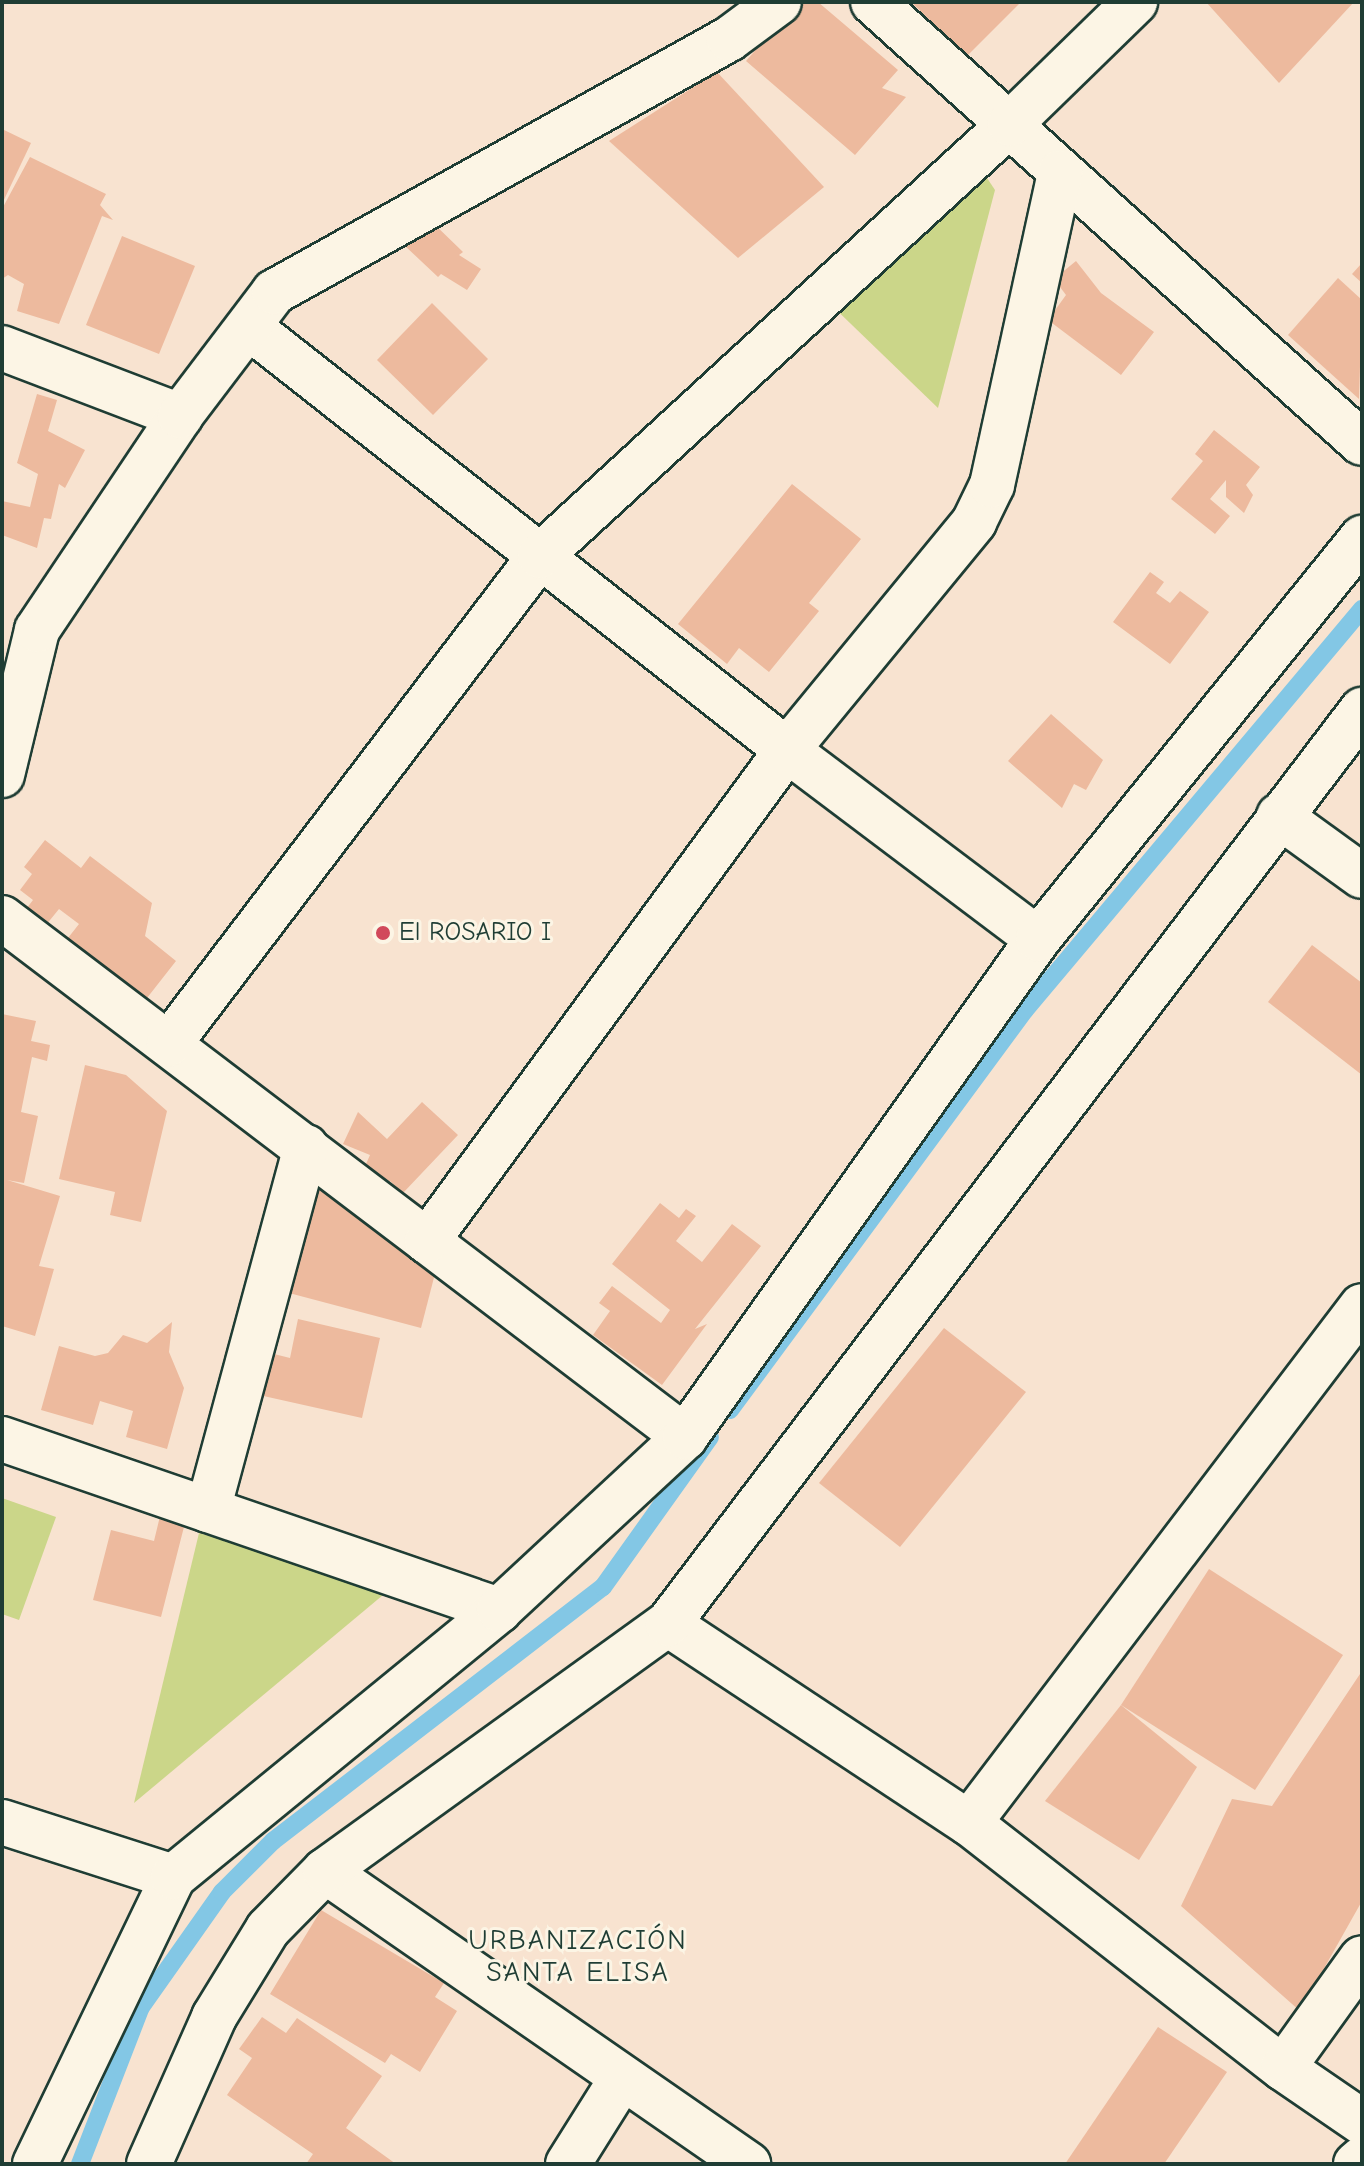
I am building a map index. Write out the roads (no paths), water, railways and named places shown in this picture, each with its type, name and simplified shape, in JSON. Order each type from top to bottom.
[{"type":"street","points":[[2,775],[37,630],[180,416],[274,292],[729,39],[779,2]]},
{"type":"street","points":[[873,2],[1362,443]]},
{"type":"street","points":[[169,1044],[540,556],[1010,124],[1135,2]]},
{"type":"street","points":[[427,1241],[787,750],[974,522],[992,485],[1060,172]]},
{"type":"street","points":[[249,327],[787,750],[1038,939]]},
{"type":"street","points":[[2,348],[180,416]]},
{"type":"street","points":[[35,2164],[173,1877],[499,1610],[685,1437],[1038,939],[1362,538]]},
{"type":"street","points":[[149,2164],[214,2017],[268,1929],[325,1871],[668,1624],[1362,710]]},
{"type":"street","points":[[1279,816],[1362,876]]},
{"type":"street","points":[[2,918],[685,1437]]},
{"type":"street","points":[[208,1510],[306,1147]]},
{"type":"street","points":[[969,1823],[1362,1306]]},
{"type":"street","points":[[2,1439],[499,1610]]},
{"type":"street","points":[[668,1624],[969,1823],[1283,2068],[1362,2122]]},
{"type":"street","points":[[2,1822],[173,1877]]},
{"type":"street","points":[[325,1871],[748,2164]]},
{"type":"street","points":[[1283,2068],[1362,1958]]},
{"type":"street","points":[[568,2164],[622,2078]]},
{"type":"street","points":[[1356,2164],[1362,2159]]},
{"type":"waterway","points":[[730,1410],[1025,1010],[1362,609]]},
{"type":"waterway","points":[[80,2164],[141,2007],[222,1892],[273,1841],[603,1587],[710,1437]]},
{"type":"place","name":"El ROSARIO I","points":[[383,933]]},
{"type":"district","name":"URBANIZACIÓN SANTA ELISA","points":[[578,1956]]}]
